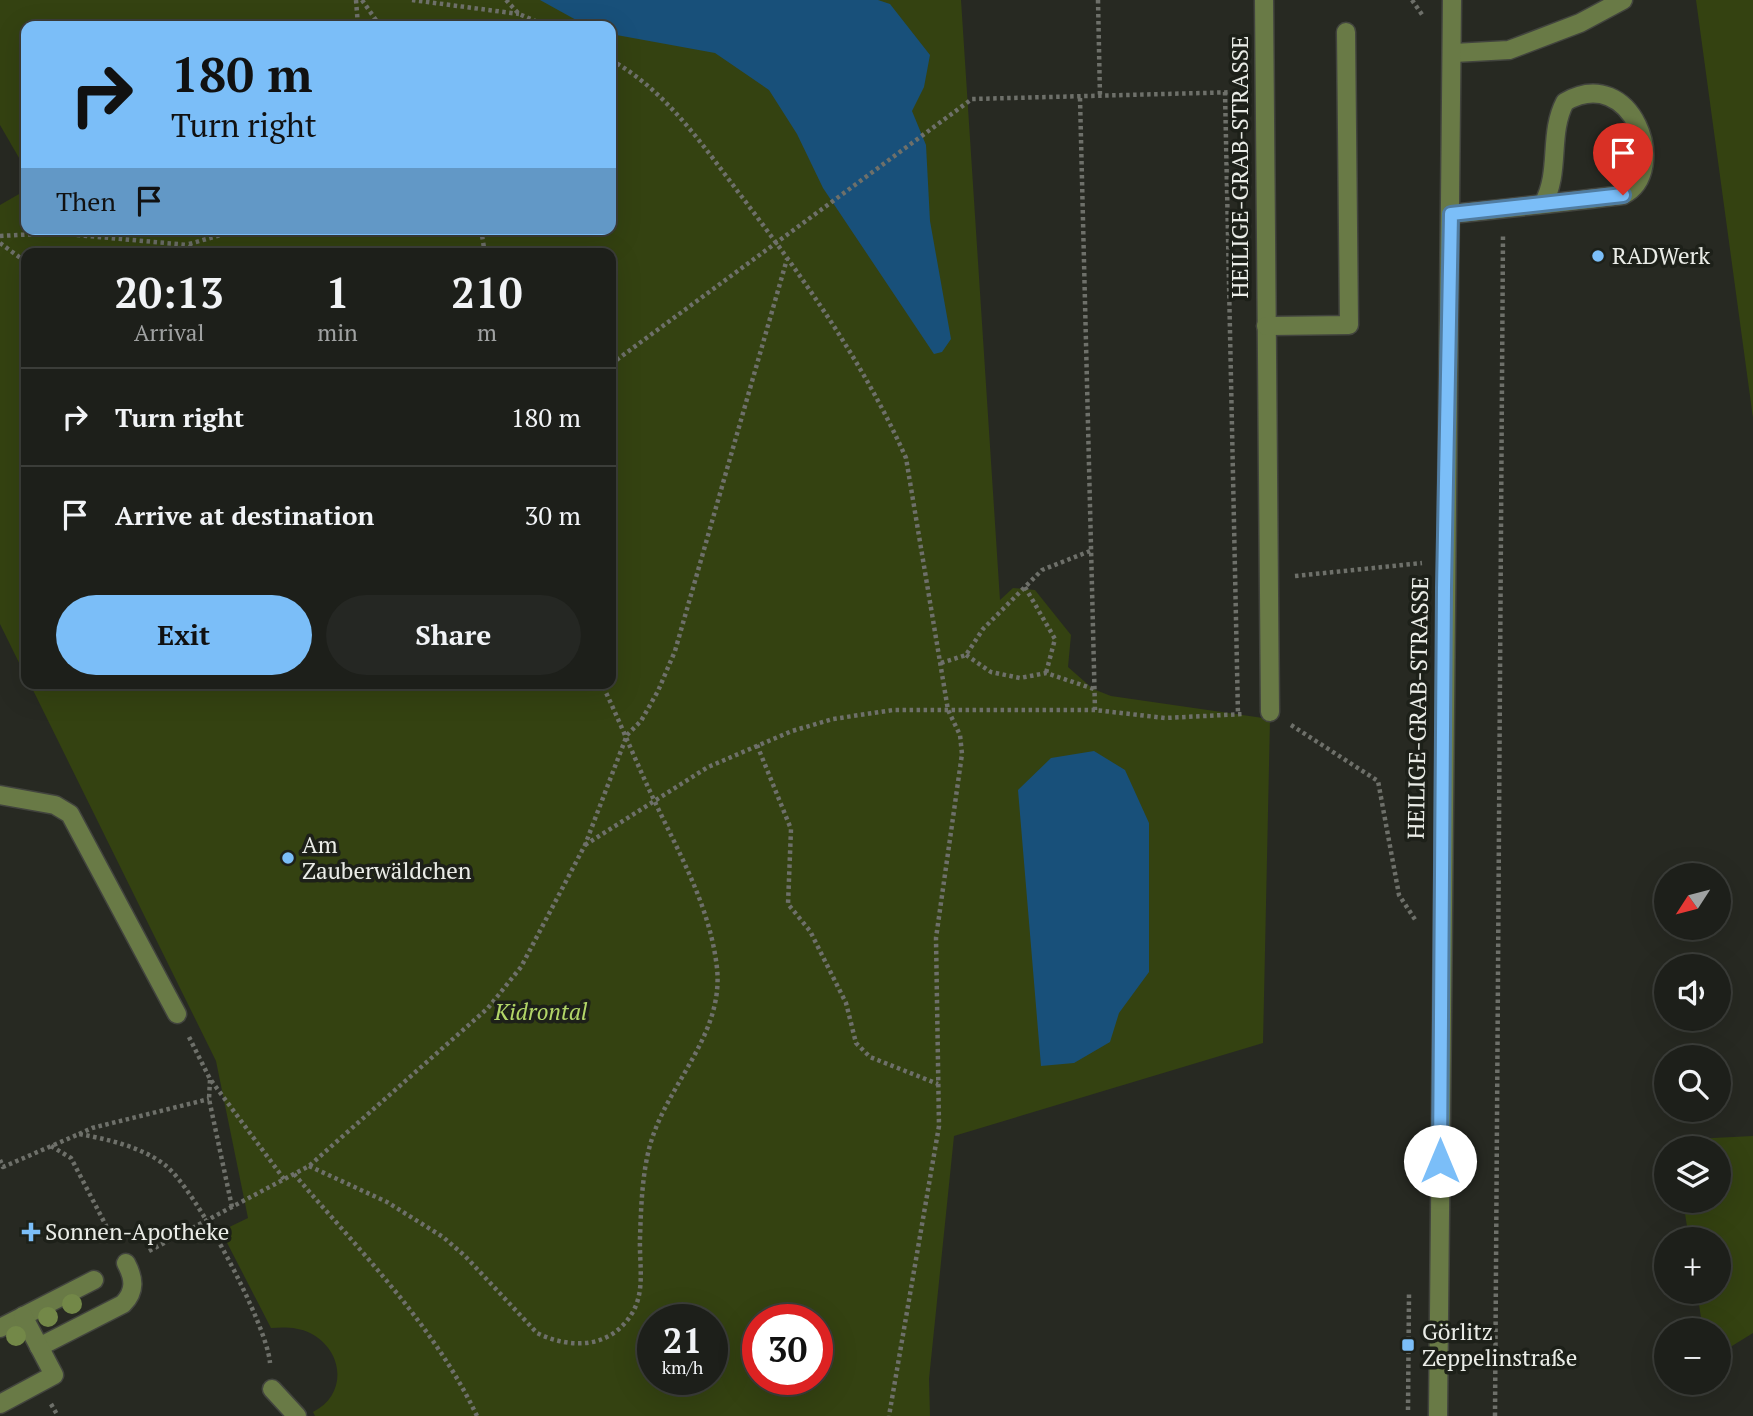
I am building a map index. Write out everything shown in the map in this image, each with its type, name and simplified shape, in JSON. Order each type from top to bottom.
[{"type":"street","name":"HEILIGE-GRAB-STRASSE","points":[[1264,0],[1270,712]]},
{"type":"street","name":"HEILIGE-GRAB-STRASSE","points":[[1438,1416],[1444,560],[1454,53],[1452,0]]},
{"type":"street","points":[[1454,53],[1509,50],[1580,23],[1623,0]]},
{"type":"street","points":[[1266,326],[1349,325],[1346,32]]},
{"type":"street","points":[[1451,214],[1503,209],[1623,195],[1633,190],[1642,178],[1645,162],[1636,122],[1624,105],[1608,95],[1592,91],[1565,102],[1558,114],[1552,181],[1543,204]]},
{"type":"street","points":[[0,795],[55,805],[70,814],[177,1014]]},
{"type":"street","points":[[39,1347],[128,1299],[133,1282],[126,1263]]},
{"type":"street","points":[[0,1328],[94,1280]]},
{"type":"street","points":[[0,1404],[54,1376],[23,1316]]},
{"type":"street","points":[[272,1390],[297,1416]]},
{"type":"path","points":[[356,0],[358,21]]},
{"type":"path","points":[[362,0],[377,21]]},
{"type":"path","points":[[412,0],[519,14],[535,21]]},
{"type":"path","points":[[506,0],[519,14]]},
{"type":"path","points":[[1098,0],[1100,97]]},
{"type":"path","points":[[616,64],[675,109],[777,243],[843,339],[889,420],[906,458],[948,710],[960,735],[961,754],[936,938],[939,1126],[889,1416]]},
{"type":"path","points":[[616,360],[972,99],[1080,98],[1263,89]]},
{"type":"path","points":[[1225,92],[1238,715]]},
{"type":"path","points":[[1080,98],[1095,710]]},
{"type":"path","points":[[1495,1416],[1503,209]]},
{"type":"path","points":[[0,236],[21,235]]},
{"type":"path","points":[[76,235],[188,245],[194,248]]},
{"type":"path","points":[[188,245],[222,235]]},
{"type":"path","points":[[0,243],[21,258]]},
{"type":"path","points":[[161,1244],[309,1166],[488,1008],[521,967],[585,845],[627,736],[641,721],[675,652],[788,258]]},
{"type":"path","points":[[941,663],[966,655],[984,629],[1042,570],[1090,551]]},
{"type":"path","points":[[1268,579],[1444,560]]},
{"type":"path","points":[[1025,587],[1055,639],[1046,673]]},
{"type":"path","points":[[966,655],[991,672],[1020,678],[1046,673],[1094,689]]},
{"type":"path","points":[[309,1166],[387,1202],[443,1237],[465,1256],[537,1333],[552,1340],[574,1345],[589,1344],[618,1331],[632,1314],[639,1297],[642,1191],[649,1148],[662,1113],[706,1034],[716,1008],[717,969],[708,925],[694,882],[654,801],[604,689]]},
{"type":"path","points":[[585,845],[708,767],[757,745],[833,719],[893,710],[1095,710],[1164,718],[1270,712],[1378,781],[1399,895],[1413,918]]},
{"type":"path","points":[[757,745],[791,829],[788,904],[810,931],[846,1003],[856,1043],[870,1057],[938,1084]]},
{"type":"path","points":[[177,1014],[210,1079],[284,1179]]},
{"type":"path","points":[[210,1079],[209,1099],[232,1206]]},
{"type":"path","points":[[0,1160],[2,1168],[92,1128],[209,1099]]},
{"type":"path","points":[[79,1134],[142,1152],[162,1163],[178,1177],[205,1221],[258,1322],[269,1354],[272,1390]]},
{"type":"path","points":[[50,1146],[71,1158],[126,1263]]},
{"type":"path","points":[[294,1174],[426,1332],[464,1388],[477,1416]]},
{"type":"green space","name":"Kidrontal","points":[[0,0],[961,0],[1000,600],[1013,588],[1035,590],[1071,635],[1068,667],[1093,689],[1111,696],[1270,719],[1263,1043],[954,1136],[929,1379],[930,1416],[315,1416],[313,1412],[332,1395],[336,1384],[335,1361],[330,1350],[310,1333],[291,1328],[271,1328],[221,1231],[248,1218],[216,1061],[32,689],[616,689],[616,248],[21,248],[21,667],[0,624],[0,205],[21,193],[21,235],[616,235],[616,21],[21,21],[21,161],[0,125]]},
{"type":"green space","points":[[1696,0],[1753,0],[1753,418]]},
{"type":"green space","points":[[1753,1136],[1753,1333],[1731,1347],[1731,1318],[1701,1318],[1699,1304],[1731,1304],[1731,1227],[1687,1227],[1685,1213],[1731,1213],[1731,1137]]},
{"type":"water","points":[[540,0],[878,0],[890,4],[930,55],[924,87],[912,111],[926,145],[930,221],[951,339],[942,352],[934,354],[823,188],[797,134],[769,90],[715,53],[616,35],[616,21],[578,21]]},
{"type":"water","points":[[1094,751],[1125,770],[1149,823],[1149,972],[1119,1013],[1110,1042],[1074,1063],[1041,1066],[1018,790],[1051,758]]},
{"type":"place","name":"RADWerk","points":[[1598,256]]},
{"type":"place","name":"Am Zauberwäldchen","points":[[288,858]]},
{"type":"place","name":"Sonnen-Apotheke","points":[[31,1232]]},
{"type":"place","name":"Görlitz Zeppelinstraße","points":[[1408,1345]]},
{"type":"route","points":[[1440,1161],[1444,588],[1451,214],[1623,195]]}]
